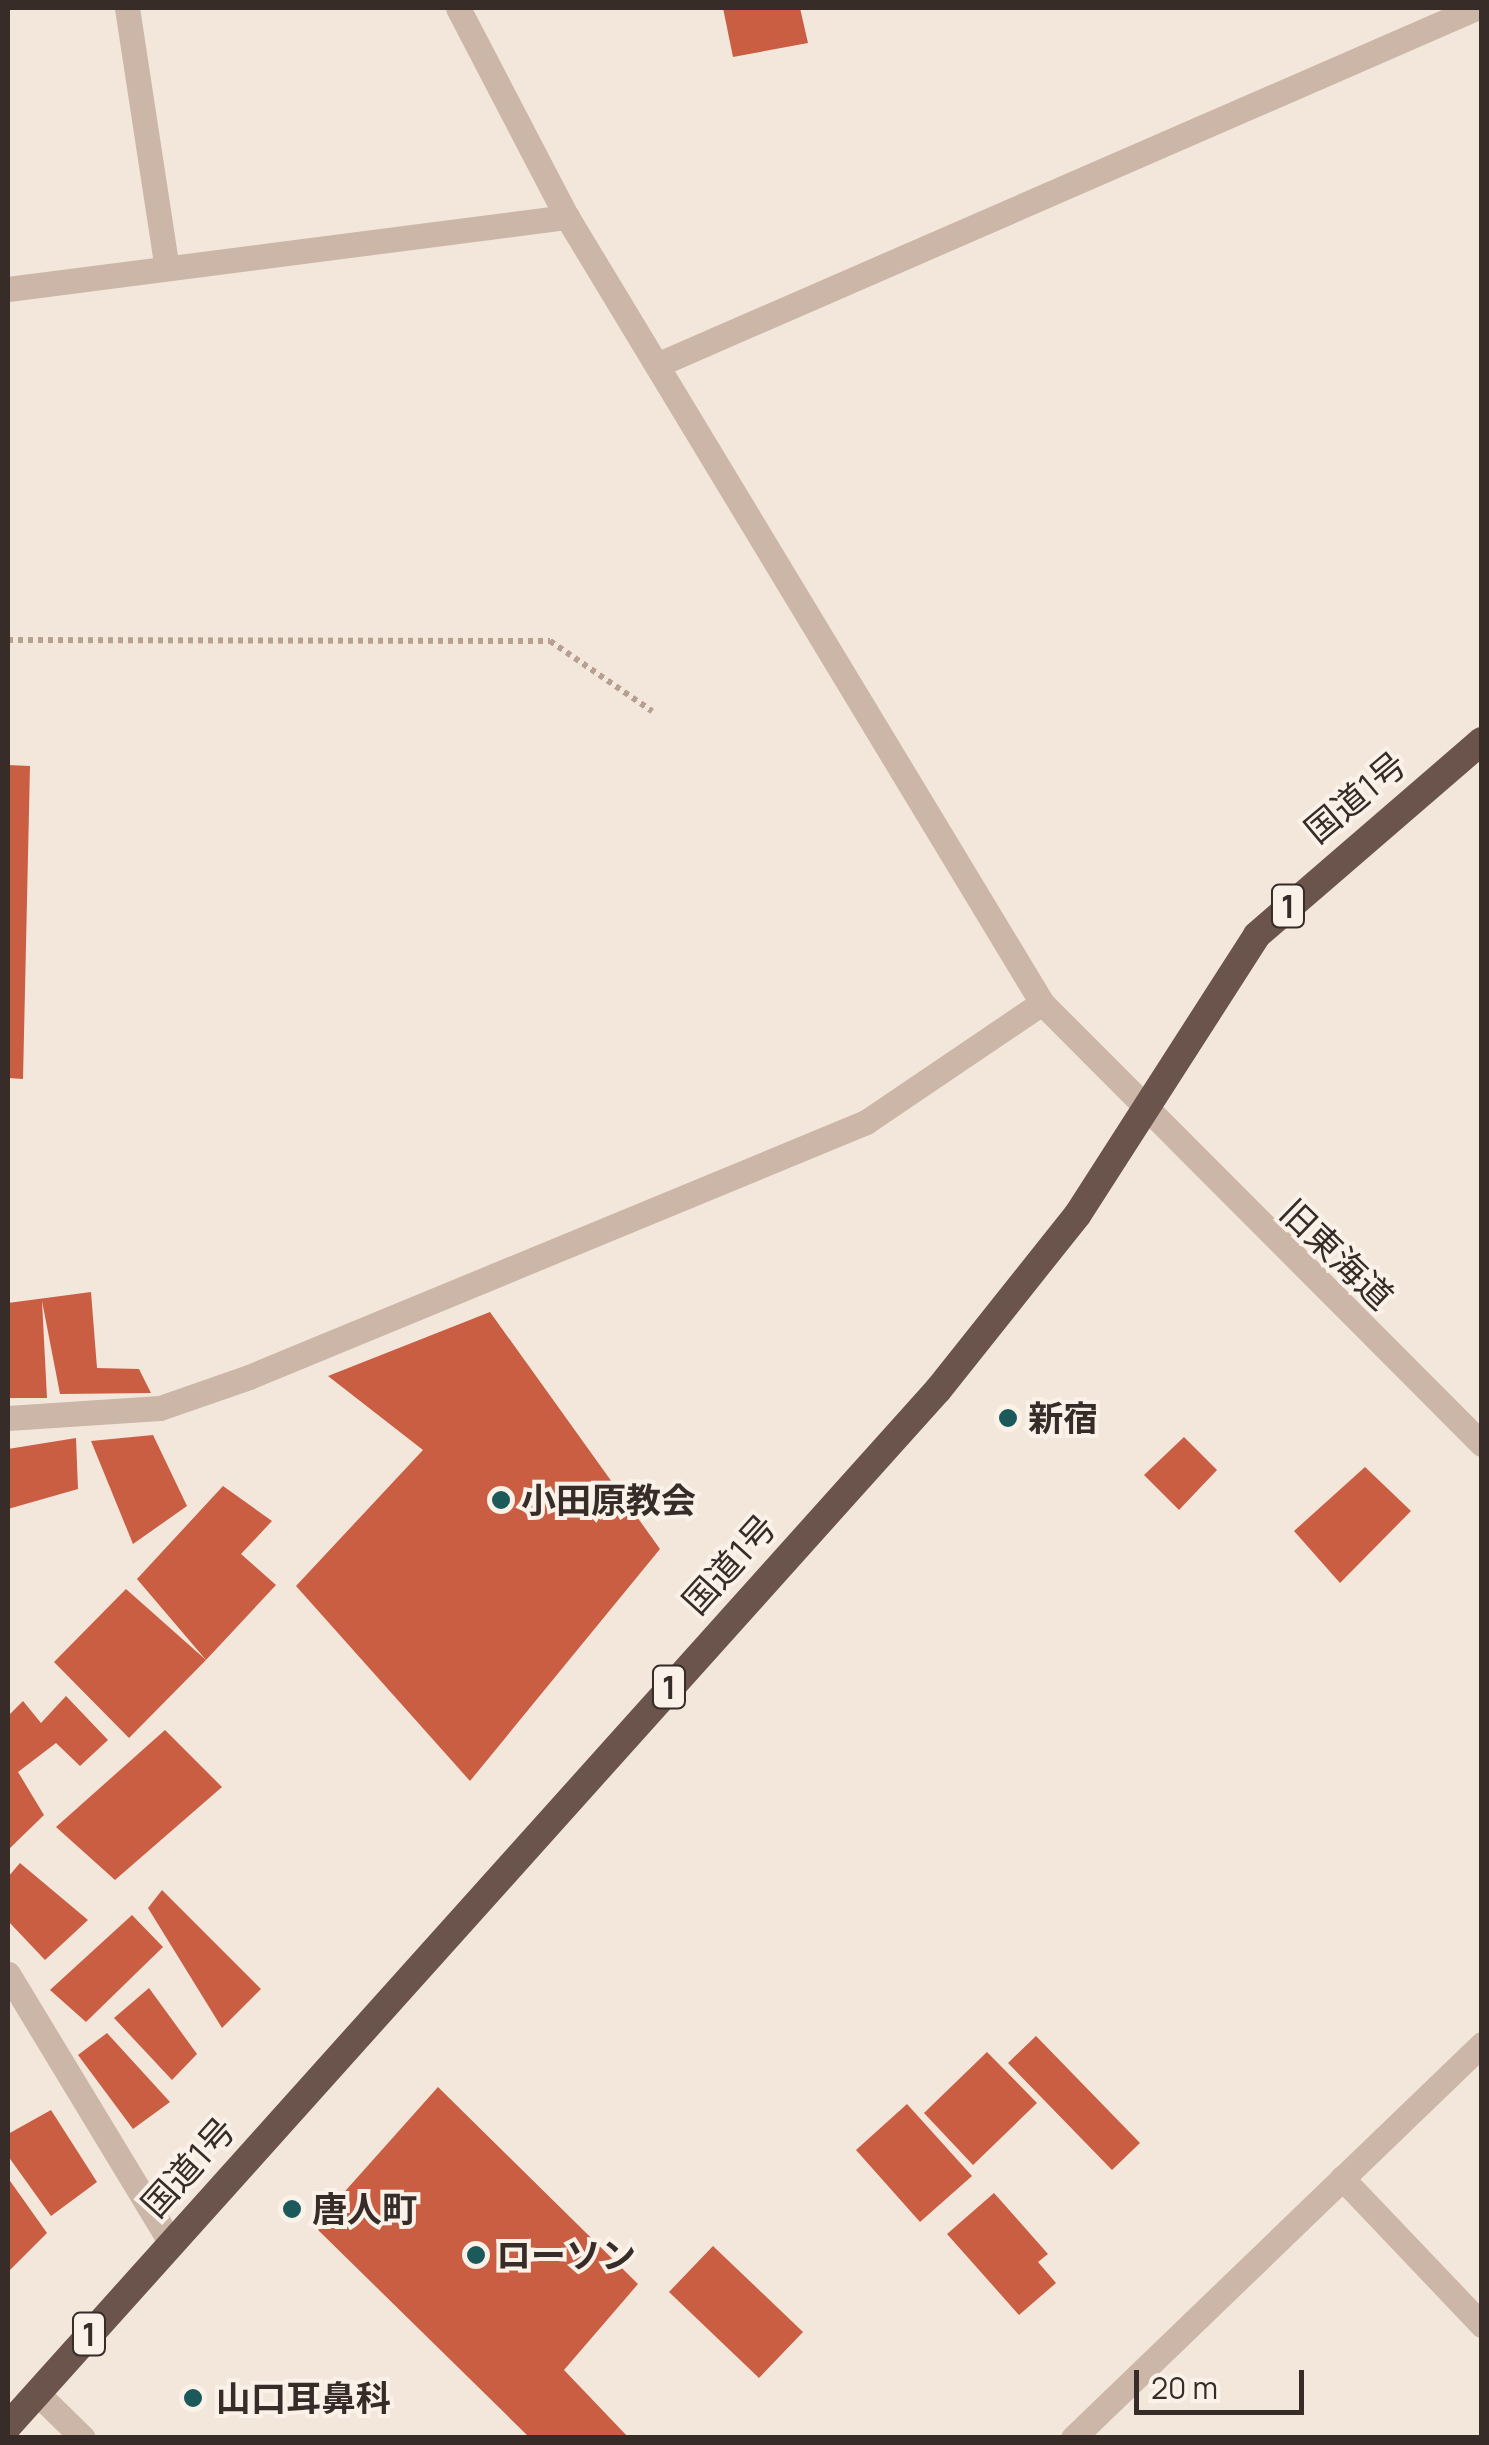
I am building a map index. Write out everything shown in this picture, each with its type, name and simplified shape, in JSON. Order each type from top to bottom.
[{"type":"highway","name":"国道1号","points":[[8,2426],[938,1390],[1078,1214],[1256,935],[1482,741]]},
{"type":"street","points":[[127,8],[167,268]]},
{"type":"street","name":"旧東海道","points":[[458,8],[568,217],[1042,1003],[1144,1113],[1482,1444]]},
{"type":"street","points":[[659,364],[1476,8]]},
{"type":"street","points":[[8,289],[568,217]]},
{"type":"street","points":[[8,1418],[160,1408],[249,1377],[866,1122],[1042,1003]]},
{"type":"street","points":[[8,1974],[170,2242]]},
{"type":"street","points":[[1073,2438],[1482,2044]]},
{"type":"street","points":[[1342,2178],[1482,2325]]},
{"type":"street","points":[[37,2393],[83,2438]]},
{"type":"path","points":[[8,640],[550,641],[652,711]]},
{"type":"building","points":[[723,8],[800,8],[808,43],[733,57]]},
{"type":"building","points":[[8,765],[30,766],[23,1079],[8,1078]]},
{"type":"building","points":[[91,1292],[97,1368],[139,1369],[151,1393],[60,1394],[42,1301],[47,1398],[8,1398],[8,1303]]},
{"type":"building","name":"小田原教会","points":[[490,1312],[660,1549],[470,1781],[296,1586],[423,1450],[328,1376]]},
{"type":"building","points":[[153,1435],[187,1506],[133,1544],[91,1441]]},
{"type":"building","points":[[1184,1437],[1217,1470],[1179,1510],[1144,1475]]},
{"type":"building","points":[[76,1438],[78,1489],[8,1509],[8,1449]]},
{"type":"building","points":[[1365,1467],[1411,1511],[1340,1583],[1294,1531]]},
{"type":"building","points":[[223,1486],[272,1521],[241,1554],[276,1585],[206,1660],[137,1579]]},
{"type":"building","points":[[126,1589],[206,1660],[129,1738],[54,1662]]},
{"type":"building","points":[[66,1696],[108,1740],[80,1766],[56,1743],[18,1772],[44,1815],[8,1850],[8,1716],[23,1701],[41,1723]]},
{"type":"building","points":[[165,1730],[222,1787],[115,1880],[56,1827]]},
{"type":"building","points":[[20,1863],[88,1920],[45,1960],[8,1921],[8,1877]]},
{"type":"building","points":[[162,1890],[261,1989],[222,2028],[148,1908]]},
{"type":"building","points":[[132,1915],[163,1947],[86,2022],[50,1990]]},
{"type":"building","points":[[149,1988],[197,2054],[172,2080],[114,2018]]},
{"type":"building","points":[[107,2033],[170,2102],[133,2129],[78,2055]]},
{"type":"building","points":[[1036,2036],[1140,2143],[1112,2170],[1008,2063]]},
{"type":"building","points":[[987,2052],[1037,2103],[973,2165],[924,2113]]},
{"type":"building","name":"ローソン","points":[[438,2087],[638,2284],[564,2370],[629,2438],[530,2438],[314,2226]]},
{"type":"building","points":[[907,2104],[972,2176],[920,2222],[856,2150]]},
{"type":"building","points":[[51,2110],[97,2182],[51,2216],[8,2156],[8,2134]]},
{"type":"building","points":[[8,2178],[47,2233],[8,2272]]},
{"type":"building","points":[[994,2193],[1048,2254],[1038,2262],[1056,2283],[1019,2315],[947,2234]]},
{"type":"building","points":[[713,2246],[803,2332],[759,2378],[669,2292]]},
{"type":"place","name":"新宿","points":[[1008,1418]]},
{"type":"place","name":"小田原教会","points":[[501,1500]]},
{"type":"place","name":"唐人町","points":[[292,2209]]},
{"type":"place","name":"ローソン","points":[[476,2255]]},
{"type":"place","name":"山口耳鼻科","points":[[193,2398]]}]
